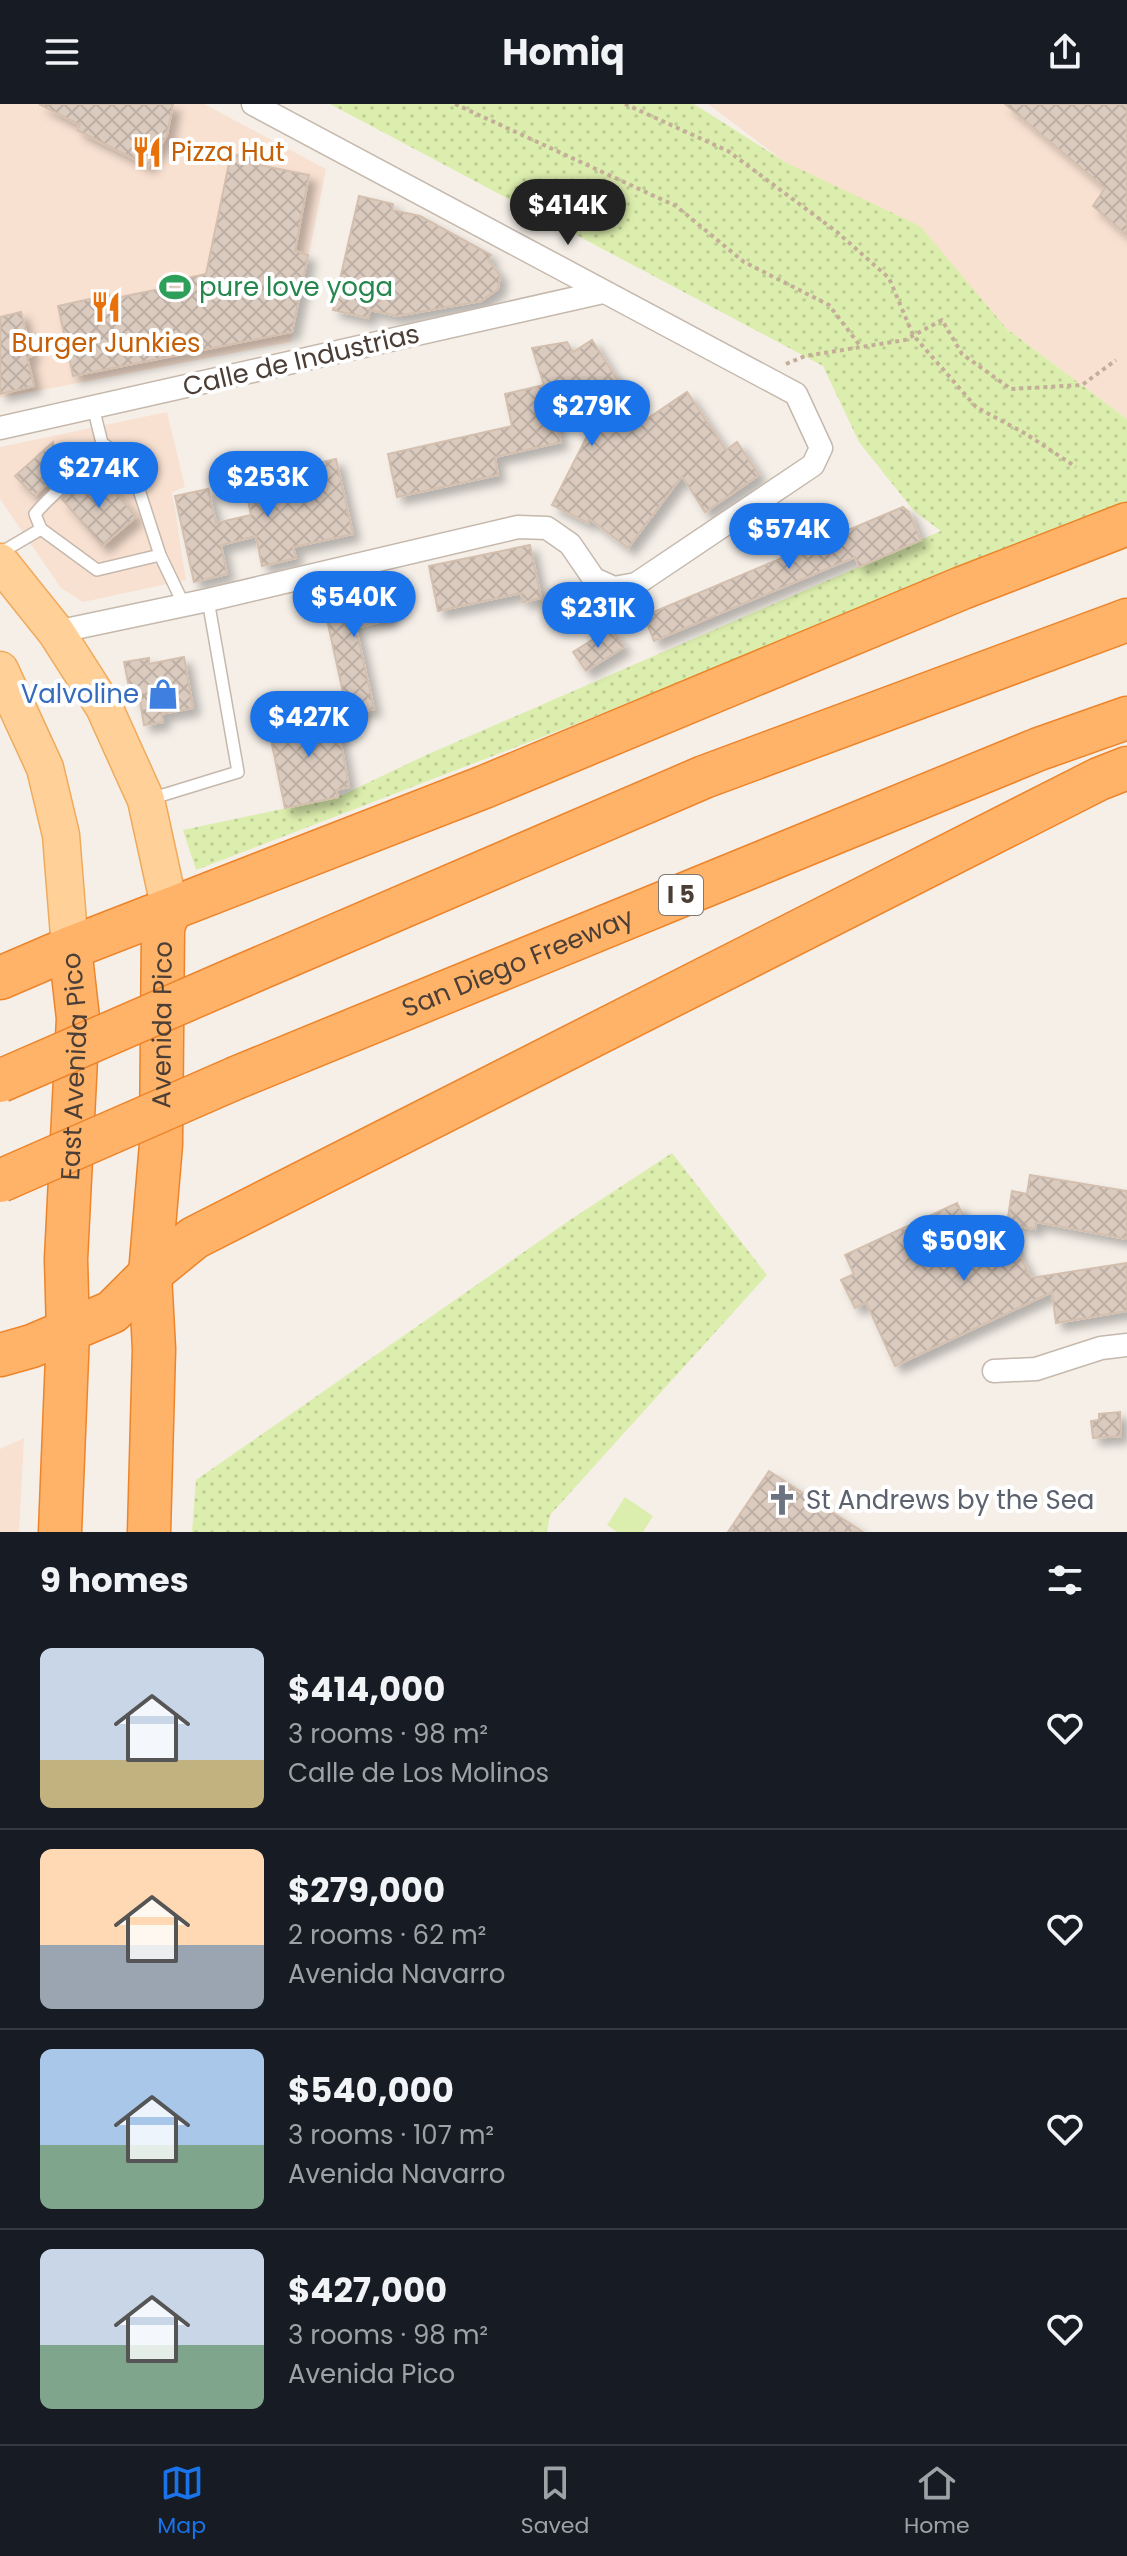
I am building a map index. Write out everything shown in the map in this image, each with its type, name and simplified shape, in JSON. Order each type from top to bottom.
[{"type":"highway","points":[[0,978],[484,787],[962,588],[1127,524]]},
{"type":"highway","points":[[0,1081],[704,777],[1127,620]]},
{"type":"highway","name":"San Diego Freeway","points":[[0,1181],[238,1077],[1039,749],[1127,718]]},
{"type":"highway","points":[[0,1355],[32,1346],[112,1312],[150,1274],[194,1238],[574,1048],[866,896],[1099,779],[1127,768]]},
{"type":"highway","name":"Avenida Pico","points":[[149,1532],[154,1349],[150,1274],[161,1144],[163,927],[170,910]]},
{"type":"highway","name":"East Avenida Pico","points":[[68,1332],[66,1259],[78,1018],[70,948]]},
{"type":"highway","points":[[60,1532],[68,1332]]},
{"type":"main road","name":"Avenida Pico","points":[[0,562],[56,632],[104,707],[146,800],[170,910]]},
{"type":"main road","name":"East Avenida Pico","points":[[0,670],[48,781],[61,835],[70,948]]},
{"type":"street","points":[[56,632],[208,600],[518,527],[547,528],[570,544],[594,579],[614,588],[636,584],[813,465],[821,448],[796,394],[253,104]]},
{"type":"street","name":"Calle de Industrias","points":[[0,428],[603,292]]},
{"type":"street","points":[[994,1371],[1036,1369],[1101,1348],[1127,1345]]},
{"type":"lane","points":[[93,407],[102,443],[130,462],[160,555],[184,605]]},
{"type":"lane","points":[[102,443],[93,459],[48,498],[35,514],[41,529],[97,570],[160,555]]},
{"type":"lane","points":[[0,553],[41,529]]},
{"type":"lane","points":[[146,800],[238,772],[208,600]]},
{"type":"path","points":[[455,104],[676,206],[744,262],[829,305],[861,347]]},
{"type":"path","points":[[625,104],[728,151],[837,232],[889,278],[913,335],[976,407],[1026,434],[1076,467]]},
{"type":"path","points":[[759,375],[805,356],[905,340],[942,320],[962,354],[1011,389],[1082,385],[1116,360]]},
{"type":"shaded area","points":[[0,104],[204,104],[326,169],[291,342],[0,398]]},
{"type":"shaded area","points":[[708,104],[1127,104],[1127,419],[785,162]]},
{"type":"shaded area","points":[[167,412],[185,487],[172,492],[186,580],[83,602],[61,588],[0,499],[0,447]]},
{"type":"shaded area","points":[[24,1438],[19,1532],[0,1532],[0,1449]]},
{"type":"green space","points":[[330,104],[694,104],[785,162],[920,226],[1007,329],[1127,419],[1127,503],[563,729],[196,870],[183,830],[338,797],[424,756],[941,531],[914,511],[859,442],[823,366]]},
{"type":"green space","points":[[672,1153],[767,1275],[550,1515],[547,1532],[192,1532],[196,1480],[570,1220]]},
{"type":"green space","points":[[625,1497],[653,1516],[643,1532],[617,1532],[607,1525]]},
{"type":"building","points":[[39,104],[173,104],[167,135],[148,166],[77,130],[80,125]]},
{"type":"building","points":[[1005,104],[1127,104],[1127,235],[1093,206],[1105,188]]},
{"type":"building","points":[[231,154],[256,158],[254,164],[309,175],[295,251],[308,255],[292,332],[73,376],[58,306],[109,295],[111,299],[160,289],[159,284],[206,274]]},
{"type":"building","points":[[359,196],[393,204],[392,210],[420,216],[491,255],[488,260],[500,275],[498,289],[481,301],[397,316],[370,310],[368,318],[333,310]]},
{"type":"building","points":[[21,312],[32,356],[27,357],[34,386],[0,394],[0,317]]},
{"type":"building","points":[[592,340],[644,421],[687,392],[726,450],[737,442],[759,475],[705,512],[682,476],[628,548],[590,519],[588,523],[552,505],[609,393],[552,405],[561,442],[495,457],[498,475],[397,497],[388,454],[512,426],[505,394],[544,385],[532,348],[567,342],[573,352]]},
{"type":"building","points":[[53,442],[61,476],[34,496],[15,476]]},
{"type":"building","points":[[336,459],[353,534],[293,547],[296,558],[262,566],[256,536],[221,545],[227,574],[194,582],[175,496],[208,489],[216,523],[251,515],[245,486],[306,472],[305,466]]},
{"type":"building","points":[[105,480],[136,517],[102,546],[62,499],[75,486]]},
{"type":"building","points":[[903,507],[909,512],[921,540],[859,567],[855,557],[654,641],[644,616]]},
{"type":"building","points":[[530,545],[541,598],[523,602],[521,593],[438,611],[429,566]]},
{"type":"building","points":[[382,583],[390,619],[356,628],[374,709],[348,715],[322,597]]},
{"type":"building","points":[[611,628],[624,647],[586,671],[573,652]]},
{"type":"building","name":"Valvoline","points":[[184,657],[193,708],[161,714],[163,722],[144,725],[140,701],[136,702],[133,687],[129,687],[124,662],[149,658],[149,664]]},
{"type":"building","points":[[335,711],[349,787],[336,790],[338,797],[285,808],[268,725]]},
{"type":"building","points":[[1030,1175],[1127,1191],[1127,1239],[1036,1222],[1035,1229],[1007,1224],[1012,1191],[1027,1194]]},
{"type":"building","points":[[957,1203],[966,1221],[978,1216],[981,1223],[1001,1217],[1031,1278],[1127,1263],[1127,1311],[1056,1323],[1052,1292],[895,1366],[866,1302],[855,1308],[841,1280],[854,1274],[845,1255]]},
{"type":"building","points":[[1120,1412],[1121,1436],[1093,1438],[1091,1421],[1099,1420],[1099,1414]]},
{"type":"building","name":"St Andrews by the Sea","points":[[769,1471],[863,1532],[728,1532]]},
{"type":"place","name":"Pizza Hut","points":[[147,152]]},
{"type":"place","name":"pure love yoga","points":[[175,287]]},
{"type":"place","name":"Burger Junkies","points":[[106,307]]},
{"type":"place","name":"Valvoline","points":[[163,694]]},
{"type":"place","name":"St Andrews by the Sea","points":[[782,1500]]}]
